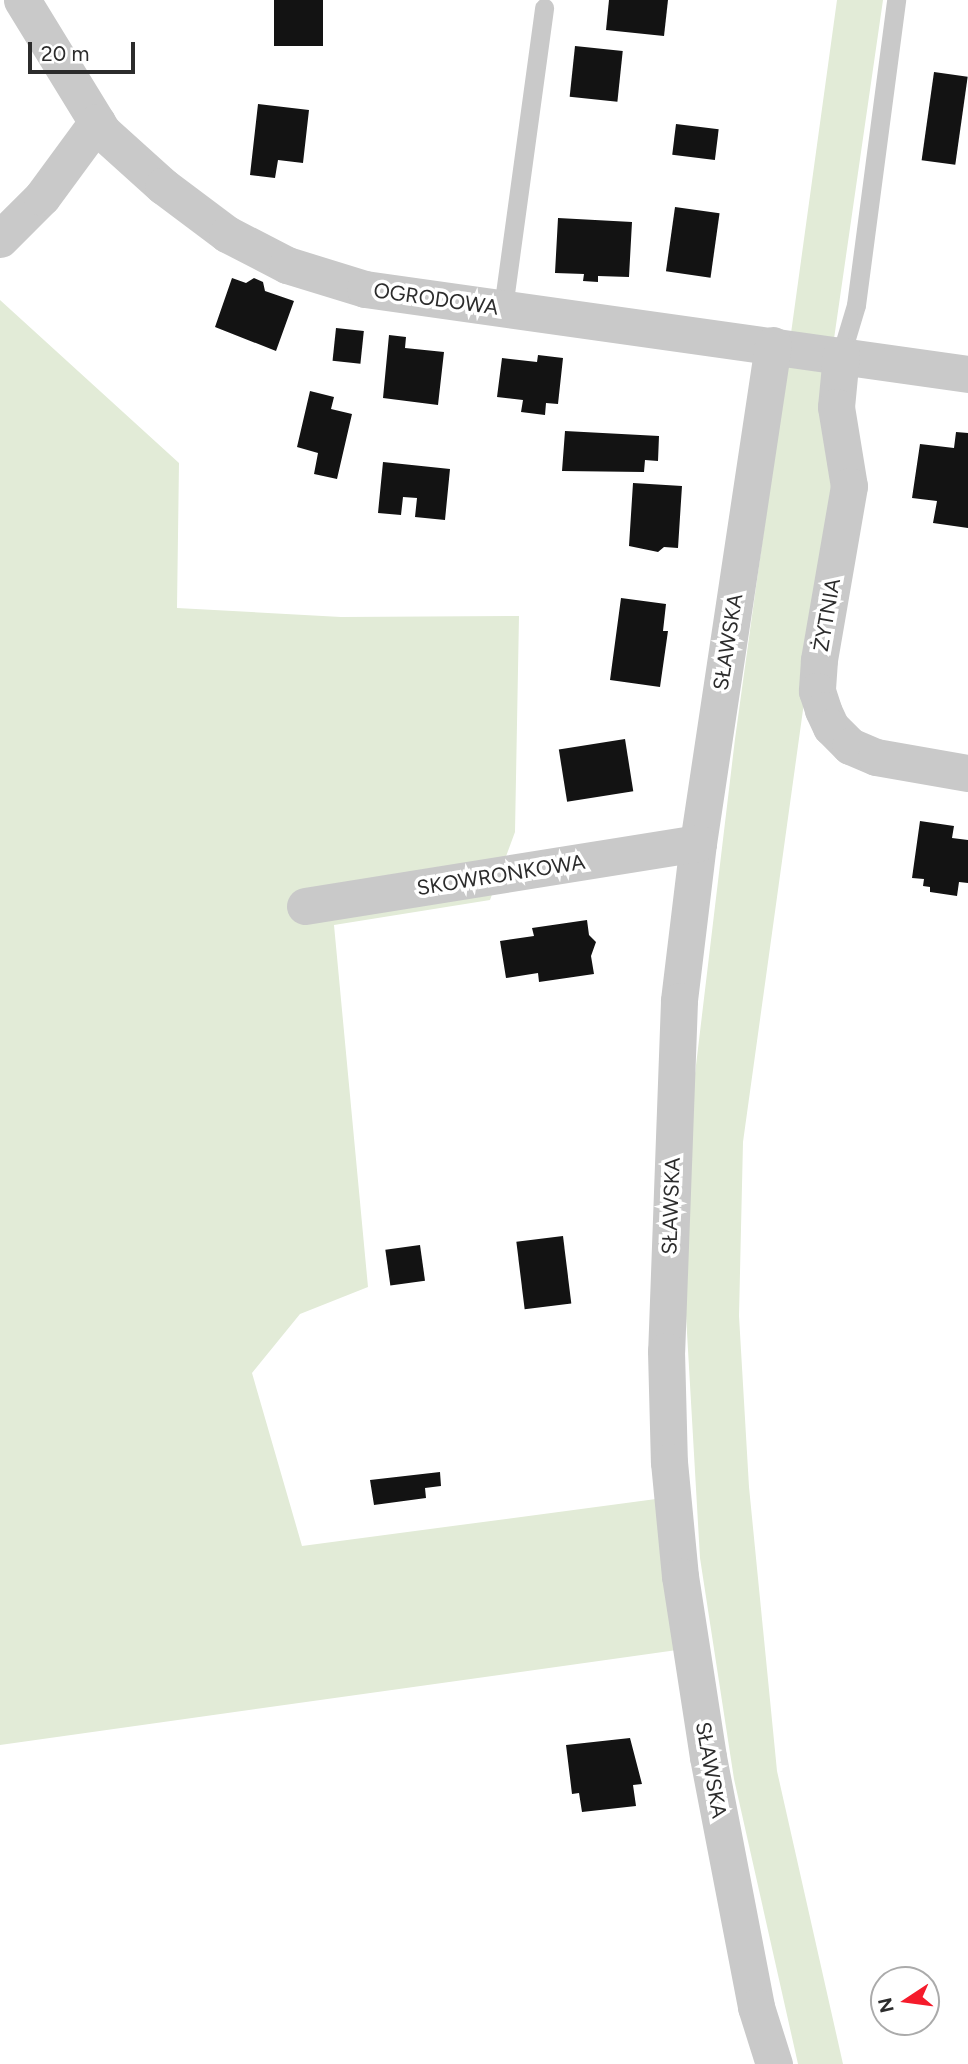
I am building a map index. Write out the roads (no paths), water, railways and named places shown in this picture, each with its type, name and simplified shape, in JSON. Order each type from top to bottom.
[{"type":"street","name":"OGRODOWA","points":[[22,0],[97,122],[163,186],[227,234],[287,265],[365,289],[968,374]]},
{"type":"street","points":[[0,239],[42,197],[97,122]]},
{"type":"street","name":"SŁAWSKA","points":[[773,345],[698,842],[679,1002],[666,1351],[669,1462],[680,1576],[708,1757],[756,2007],[774,2064]]},
{"type":"street","name":"ŻYTNIA","points":[[841,355],[836,407],[849,486],[819,660],[817,691],[831,727],[850,746],[867,754],[968,773]]},
{"type":"street","name":"SKOWRONKOWA","points":[[305,906],[698,842]]},
{"type":"lane","points":[[841,355],[856,305],[896,0]]},
{"type":"lane","points":[[503,308],[544,8]]}]
